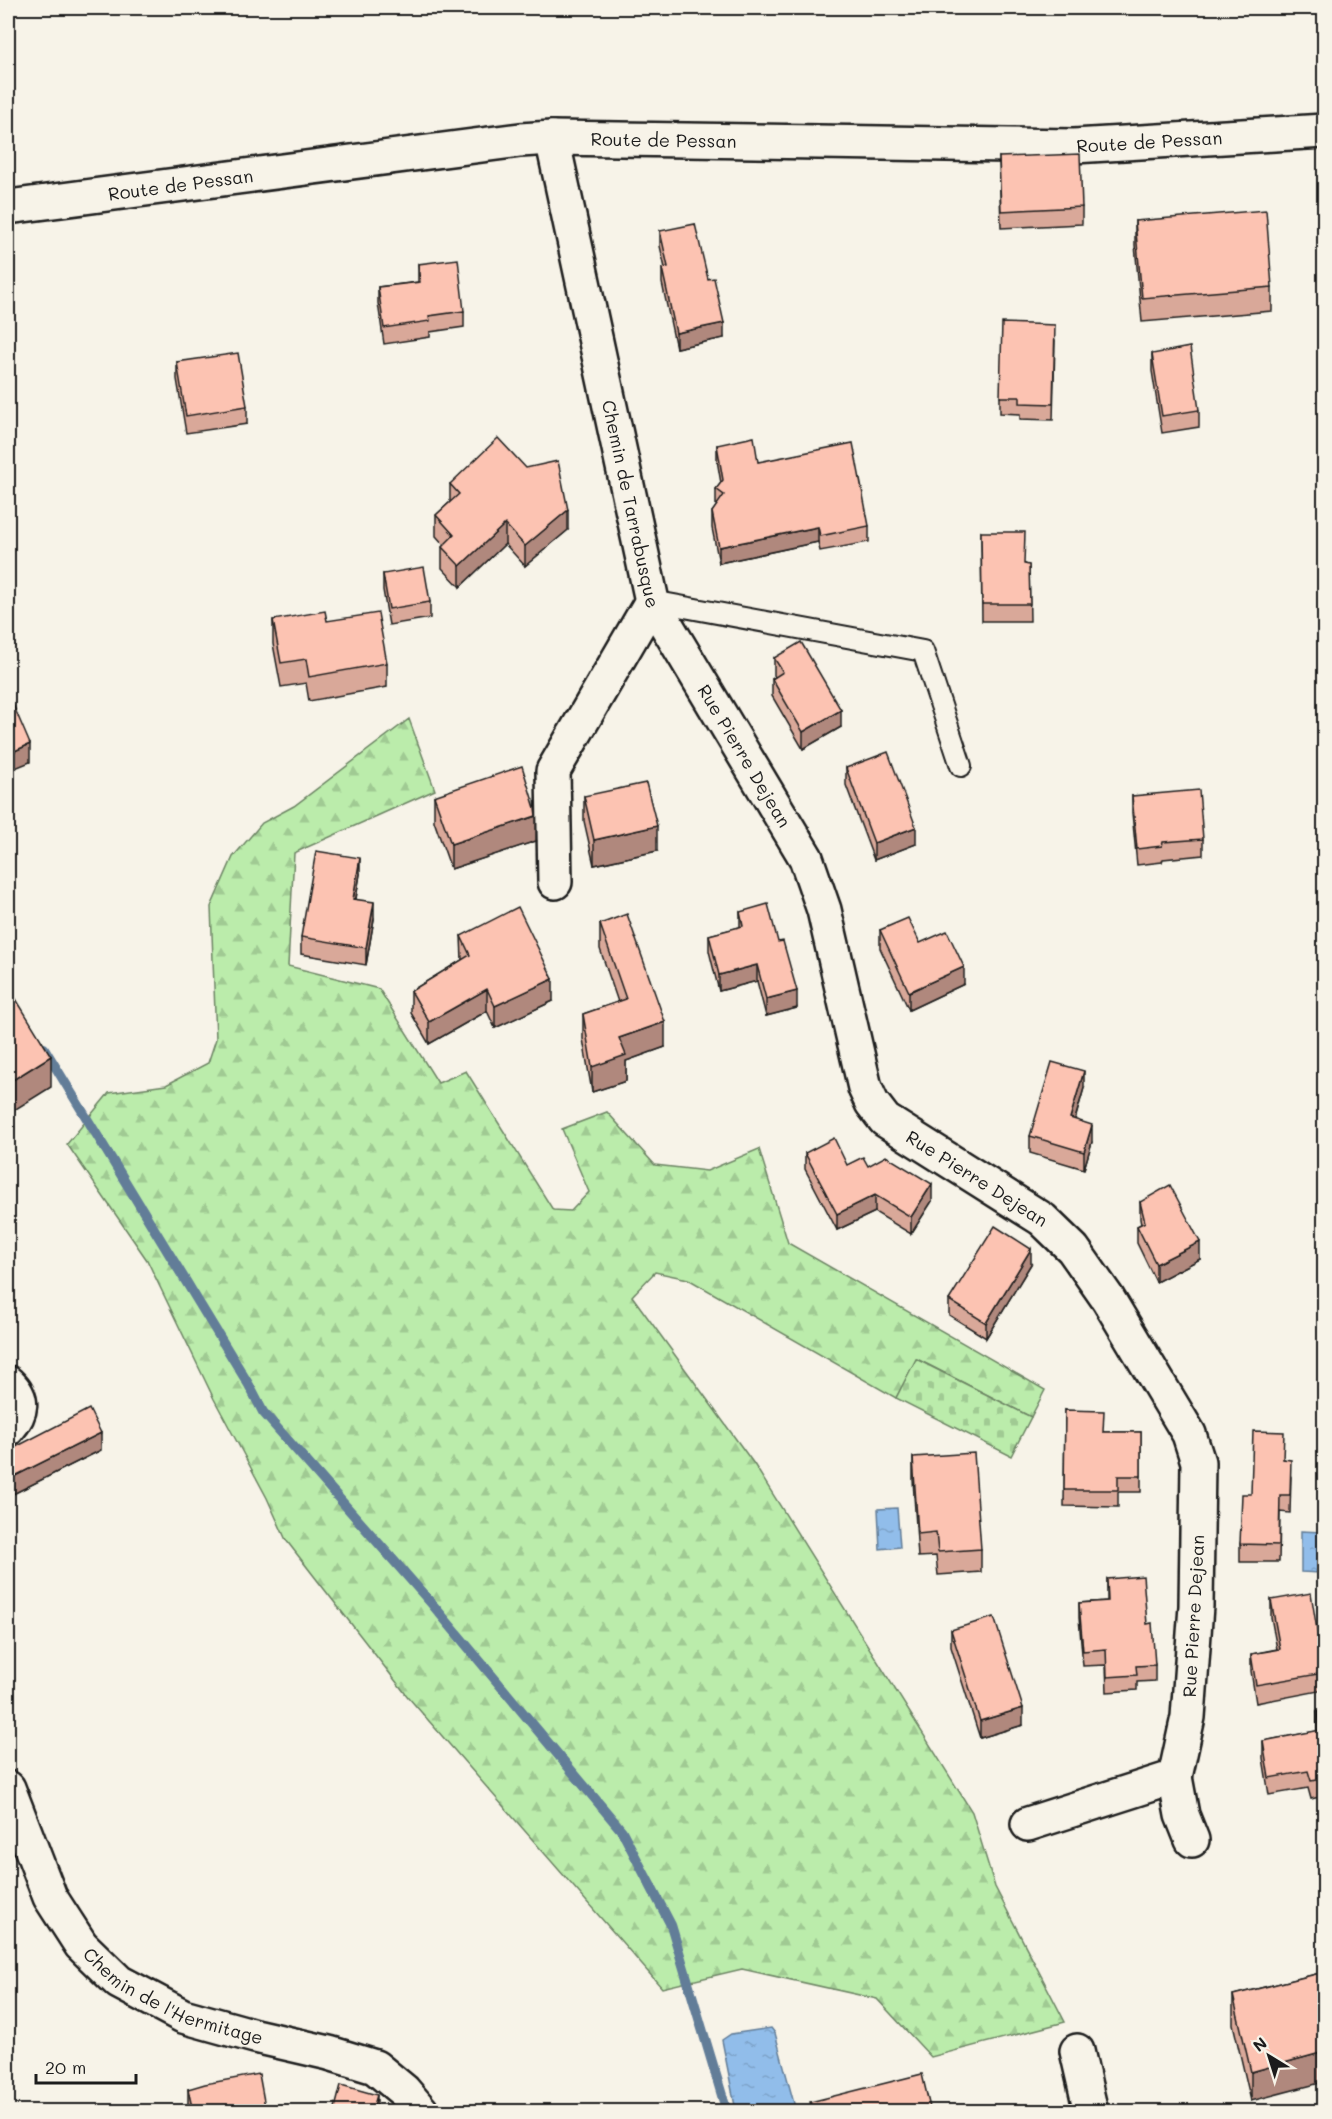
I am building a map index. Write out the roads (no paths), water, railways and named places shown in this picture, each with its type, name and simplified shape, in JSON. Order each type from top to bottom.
[{"type":"street","name":"Route de Pessan","points":[[8,207],[485,144],[552,138],[1074,146],[1324,131]]},
{"type":"street","name":"Chemin de Tarrabusque","points":[[552,138],[652,601],[553,771],[555,882]]},
{"type":"street","name":"Rue Pierre Dejean","points":[[652,601],[806,858],[824,909],[865,1088],[872,1103],[885,1120],[1042,1219],[1073,1249],[1108,1299],[1189,1434],[1198,1462],[1196,1606],[1188,1718],[1175,1778],[1182,1815],[1192,1840]]},
{"type":"street","points":[[1028,1824],[1175,1778]]},
{"type":"street","name":"Chemin de l'Hermitage","points":[[8,1788],[50,1897],[81,1945],[119,1982],[183,2016],[375,2067],[404,2091],[422,2112]]},
{"type":"street","points":[[1077,2051],[1091,2112]]},
{"type":"lane","points":[[652,601],[922,651],[961,766]]},
{"type":"water","points":[[897,1508],[900,1547],[880,1549],[878,1509]]},
{"type":"water","points":[[1301,1531],[1322,1532],[1321,1573],[1301,1572]]},
{"type":"water","points":[[771,2028],[775,2033],[796,2111],[736,2111],[722,2040],[731,2034]]},
{"type":"waterway","points":[[44,1048],[249,1385],[263,1412],[432,1604],[622,1831],[671,1925],[727,2112]]}]
